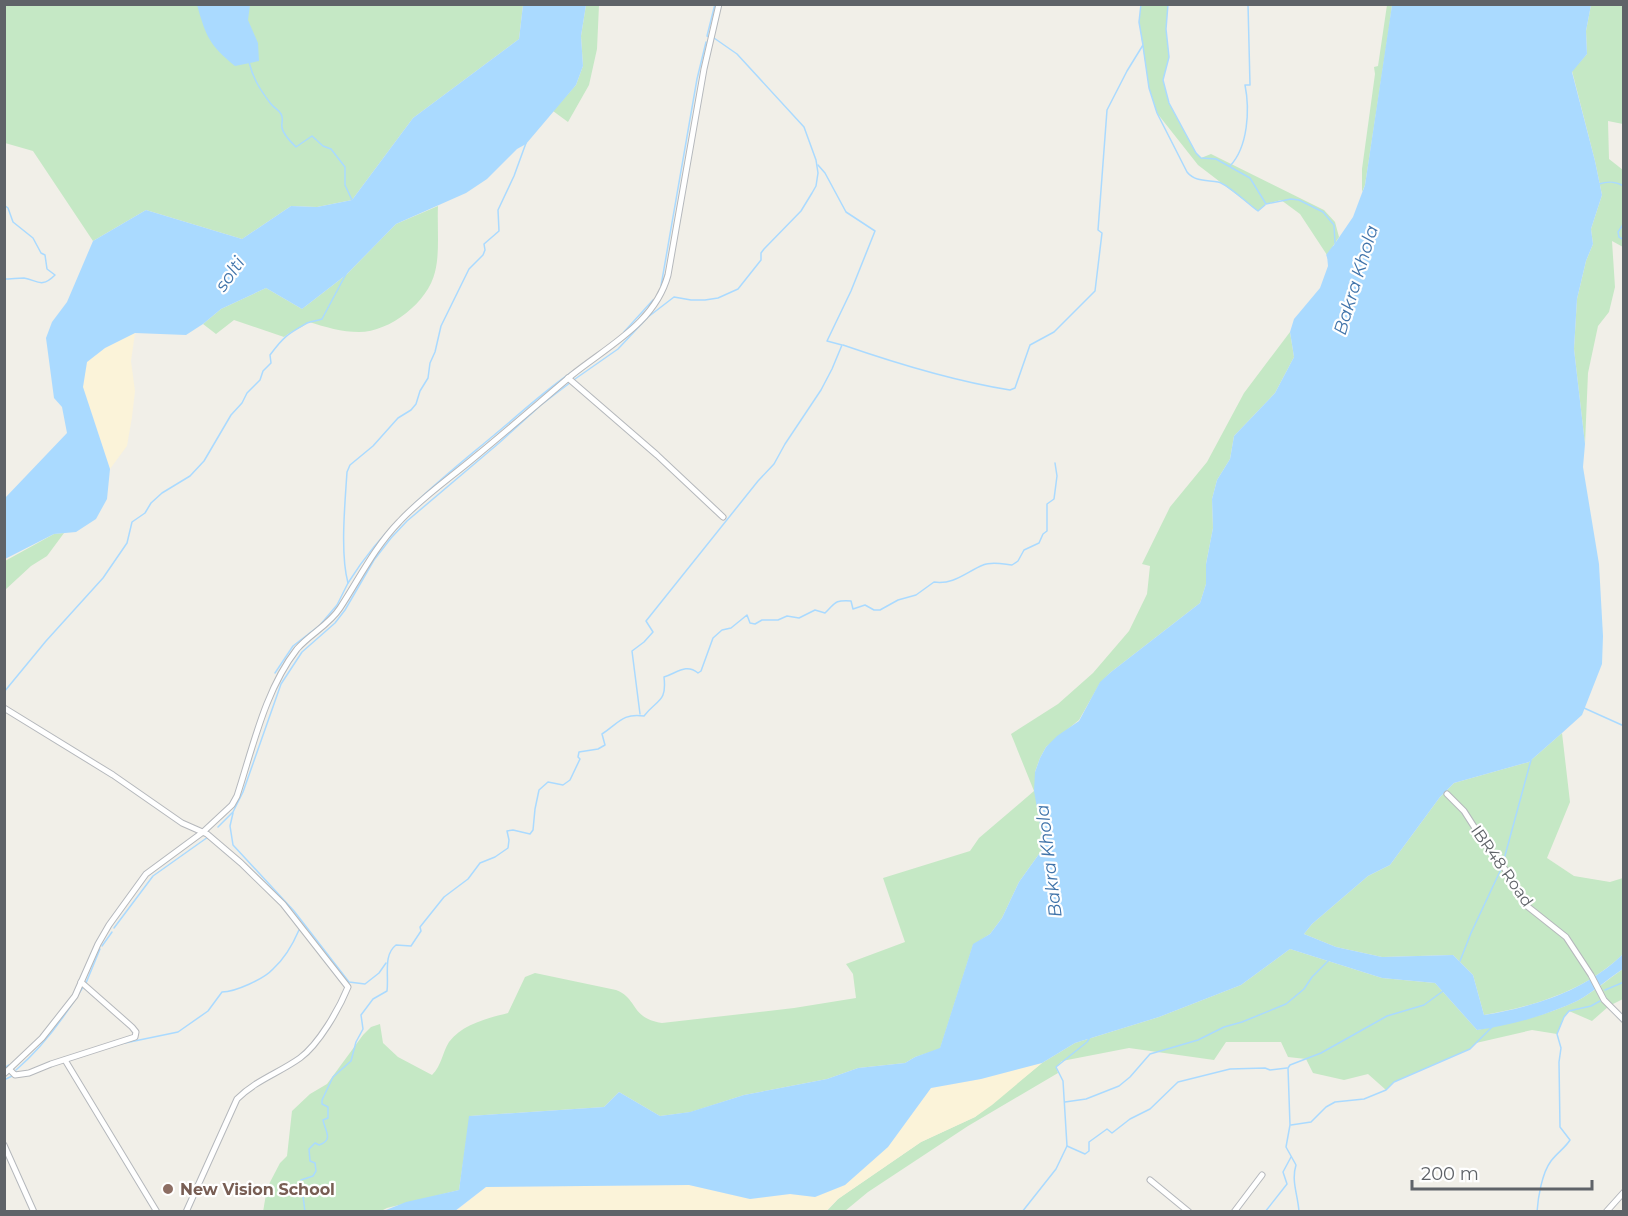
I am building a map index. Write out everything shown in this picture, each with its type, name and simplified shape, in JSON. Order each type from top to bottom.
[{"type":"street","points":[[81,982],[125,1020],[137,1034],[135,1037],[29,1073],[15,1075],[7,1072],[42,1038],[75,996],[81,982],[98,944],[109,925],[146,874],[202,832],[232,805],[264,714],[288,664],[298,648],[340,608],[371,556],[399,522],[568,378],[624,337],[661,296],[668,275],[704,69],[719,4]]},
{"type":"street","points":[[568,378],[657,455],[723,517]]},
{"type":"street","points":[[4,708],[113,775],[182,823],[202,832],[241,862],[283,904],[348,987],[342,1001],[310,1049],[295,1062],[250,1086],[237,1099],[186,1212]]},
{"type":"street","name":"IBR48 Road","points":[[1447,794],[1464,811],[1503,866],[1527,906],[1566,937],[1609,1006],[1623,1020]]},
{"type":"street","points":[[65,1060],[157,1212]]},
{"type":"street","points":[[4,1145],[34,1212]]},
{"type":"street","points":[[1234,1212],[1262,1175]]},
{"type":"street","points":[[1150,1180],[1189,1212]]},
{"type":"street","points":[[1605,1212],[1623,1192]]},
{"type":"green space","points":[[4,5],[523,5],[519,39],[413,118],[352,200],[317,207],[291,206],[242,239],[146,210],[93,241],[33,151],[5,143]]},
{"type":"green space","points":[[586,5],[599,5],[597,49],[589,85],[568,122],[553,111],[576,85],[583,66],[581,36]]},
{"type":"green space","points":[[1141,5],[1168,5],[1166,29],[1169,57],[1163,80],[1169,103],[1196,153],[1201,158],[1211,154],[1324,210],[1335,222],[1339,237],[1327,255],[1300,214],[1281,200],[1266,204],[1258,211],[1198,165],[1157,113],[1149,88],[1139,22]]},
{"type":"green space","points":[[1387,5],[1392,5],[1389,28],[1365,185],[1362,192],[1362,169],[1375,74],[1374,67],[1378,66]]},
{"type":"green space","points":[[1591,5],[1623,5],[1623,124],[1608,121],[1609,159],[1623,170],[1623,247],[1612,241],[1615,287],[1609,312],[1598,326],[1588,373],[1585,444],[1574,349],[1577,299],[1586,261],[1593,244],[1591,229],[1602,195],[1572,71],[1587,54],[1586,31]]},
{"type":"green space","points":[[438,206],[437,256],[431,283],[416,304],[395,321],[371,331],[359,332],[309,322],[284,337],[234,320],[216,334],[203,324],[221,309],[266,288],[302,309],[346,275],[396,224]]},
{"type":"green space","points":[[1290,332],[1294,357],[1275,393],[1234,436],[1230,459],[1217,480],[1212,499],[1213,528],[1206,564],[1206,584],[1200,603],[1111,672],[1100,683],[1079,720],[1046,747],[1035,772],[1044,847],[1019,882],[1002,918],[990,934],[973,945],[940,1049],[915,1057],[905,1063],[858,1068],[827,1079],[744,1095],[691,1112],[660,1116],[619,1092],[604,1107],[470,1116],[459,1190],[381,1211],[263,1212],[267,1188],[280,1163],[287,1156],[292,1111],[310,1094],[327,1084],[371,1027],[380,1024],[383,1043],[398,1057],[432,1075],[454,1036],[468,1026],[508,1013],[525,977],[535,973],[616,990],[628,998],[644,1017],[662,1023],[794,1008],[856,998],[853,974],[846,964],[905,942],[883,878],[970,851],[979,838],[1034,791],[1011,734],[1058,704],[1093,673],[1129,631],[1147,594],[1150,566],[1142,564],[1170,507],[1207,462],[1244,393]]},
{"type":"green space","points":[[64,533],[47,556],[31,566],[5,590],[5,561],[54,534]]},
{"type":"green space","points":[[1562,733],[1570,802],[1547,858],[1574,876],[1610,882],[1623,878],[1623,954],[1608,967],[1576,987],[1540,1002],[1484,1015],[1473,975],[1453,955],[1382,957],[1336,947],[1304,934],[1312,924],[1368,876],[1390,865],[1440,797],[1454,783],[1529,762]]},
{"type":"green space","points":[[1290,949],[1382,978],[1435,983],[1477,1030],[1553,1011],[1577,1001],[1623,969],[1623,999],[1609,1006],[1592,1021],[1569,1011],[1557,1034],[1532,1030],[1476,1043],[1470,1049],[1394,1082],[1386,1090],[1368,1074],[1344,1080],[1313,1073],[1306,1059],[1288,1057],[1281,1042],[1226,1042],[1214,1060],[1129,1048],[1062,1061],[1056,1067],[1058,1073],[968,1126],[868,1192],[845,1211],[826,1212],[838,1199],[921,1142],[975,1117],[1042,1063],[1075,1043],[1159,1017],[1241,985]]},
{"type":"sand","points":[[135,333],[131,361],[135,391],[127,446],[110,469],[83,387],[87,362],[105,348]]},
{"type":"sand","points":[[1042,1063],[975,1117],[921,1142],[838,1199],[826,1211],[455,1212],[486,1187],[689,1185],[750,1199],[790,1194],[815,1197],[845,1185],[888,1147],[931,1088],[981,1079]]},
{"type":"water","points":[[197,5],[250,5],[248,20],[258,43],[259,61],[235,66],[226,59],[210,39]]},
{"type":"water","name":"solti","points":[[523,5],[586,5],[581,36],[583,66],[576,85],[526,144],[517,149],[487,179],[466,193],[396,224],[346,275],[302,309],[266,288],[221,309],[186,335],[135,333],[105,348],[87,362],[83,387],[110,469],[107,499],[96,519],[76,532],[54,534],[5,559],[5,498],[67,433],[62,407],[54,398],[46,338],[52,322],[67,302],[93,241],[146,210],[242,239],[291,206],[317,207],[352,200],[413,118],[519,39]]},
{"type":"water","name":"Bakra Khola","points":[[1392,5],[1591,5],[1586,31],[1587,54],[1572,72],[1602,195],[1591,229],[1593,244],[1586,261],[1577,299],[1574,349],[1585,444],[1583,467],[1599,564],[1603,636],[1602,664],[1582,715],[1529,762],[1454,783],[1440,797],[1390,865],[1368,876],[1312,924],[1304,934],[1336,947],[1382,957],[1453,955],[1473,975],[1484,1015],[1541,1002],[1559,995],[1593,978],[1623,954],[1623,969],[1577,1001],[1515,1023],[1477,1030],[1435,983],[1382,978],[1290,949],[1241,985],[1159,1017],[1075,1043],[1042,1063],[981,1079],[931,1088],[888,1147],[845,1185],[815,1197],[790,1194],[750,1199],[689,1185],[486,1187],[455,1211],[381,1212],[406,1202],[459,1190],[469,1116],[604,1107],[619,1092],[660,1116],[690,1112],[744,1095],[827,1079],[858,1068],[905,1063],[940,1048],[973,944],[990,934],[1002,918],[1019,882],[1044,847],[1034,791],[1035,772],[1046,747],[1057,736],[1079,721],[1100,682],[1200,603],[1206,584],[1206,564],[1213,528],[1212,499],[1217,480],[1230,459],[1234,436],[1275,393],[1294,357],[1290,332],[1294,319],[1320,288],[1328,266],[1327,255],[1353,217],[1365,185]]},
{"type":"waterway","points":[[709,37],[707,36],[715,4]]},
{"type":"waterway","points":[[843,345],[947,377],[1010,390],[1015,388],[1030,345],[1054,332],[1095,291],[1102,233],[1098,230],[1107,110],[1143,45],[1139,22],[1141,4]]},
{"type":"waterway","points":[[1168,4],[1166,29],[1169,57],[1163,80],[1169,103],[1196,153],[1201,158],[1216,159],[1250,178],[1266,204],[1291,199],[1299,200],[1323,212],[1334,225],[1335,243]]},
{"type":"waterway","points":[[1230,166],[1241,149],[1246,128],[1245,85],[1250,85],[1248,4]]},
{"type":"waterway","points":[[575,379],[618,349],[648,317],[674,297],[705,300],[718,298],[738,289],[761,260],[761,253],[764,249],[801,211],[816,186],[818,173],[816,160],[804,127],[737,54],[714,38]]},
{"type":"waterway","points":[[661,286],[697,79],[706,42]]},
{"type":"waterway","points":[[1143,46],[1149,88],[1157,113],[1187,172],[1197,179],[1218,182],[1233,190],[1258,211],[1265,205]]},
{"type":"waterway","points":[[249,62],[261,89],[281,114],[282,128],[286,136],[296,147],[312,136],[323,146],[331,149],[345,167],[345,185],[352,200]]},
{"type":"waterway","points":[[275,673],[293,646],[320,625],[337,605],[348,583],[344,558],[347,472],[350,465],[373,446],[398,418],[416,404],[420,391],[428,378],[441,326],[469,269],[483,255],[484,244],[499,231],[498,210],[526,143]]},
{"type":"waterway","points":[[640,714],[632,651],[653,632],[646,621],[774,464],[821,390],[842,345],[827,341],[851,291],[875,231],[846,212],[825,173],[818,165]]},
{"type":"waterway","points":[[1599,184],[1612,182],[1624,186]]},
{"type":"waterway","points":[[4,205],[8,208],[13,222],[33,238],[41,253],[45,255],[47,269],[55,275],[42,283],[24,278],[4,279]]},
{"type":"waterway","points":[[1624,223],[1618,232],[1619,237],[1624,240]]},
{"type":"waterway","points":[[1328,258],[1327,255],[1333,247]]},
{"type":"waterway","points":[[4,692],[103,578],[127,543],[132,522],[145,513],[151,503],[162,493],[190,476],[204,461],[231,415],[260,380],[263,371],[271,363],[270,355],[283,339],[307,323],[322,319],[346,274]]},
{"type":"waterway","points":[[624,332],[653,300]]},
{"type":"waterway","points":[[348,583],[379,540],[414,504],[533,402],[575,370]]},
{"type":"waterway","points":[[218,827],[233,812],[243,792],[281,684],[302,652],[335,623],[345,610],[374,560],[391,538],[407,521],[541,405],[571,382]]},
{"type":"waterway","points":[[305,1212],[301,1180],[313,1176],[316,1171],[315,1163],[310,1161],[309,1149],[315,1143],[319,1145],[324,1143],[327,1138],[323,1120],[328,1118],[328,1107],[322,1104],[322,1100],[333,1077],[351,1061],[356,1042],[363,1029],[361,1015],[373,999],[387,991],[389,954],[396,945],[411,946],[421,931],[420,927],[444,897],[468,879],[480,863],[508,848],[507,831],[530,834],[533,830],[539,790],[548,782],[563,785],[570,780],[580,759],[579,752],[598,749],[605,745],[602,734],[617,723],[626,717],[644,716],[660,700],[664,692],[664,677],[685,669],[698,673],[701,671],[713,638],[722,630],[731,628],[747,615],[750,623],[755,624],[762,620],[778,620],[787,616],[799,618],[815,610],[825,613],[835,603],[841,601],[851,601],[853,609],[865,605],[874,610],[880,610],[898,600],[916,595],[934,582],[954,580],[986,564],[1012,565],[1018,561],[1024,550],[1039,543],[1047,531],[1047,504],[1054,499],[1057,476],[1055,463]]},
{"type":"waterway","points":[[1584,708],[1624,726]]},
{"type":"waterway","points":[[1503,863],[1531,760]]},
{"type":"waterway","points":[[233,813],[230,826],[233,845],[294,911],[349,982],[365,984],[379,973],[386,963]]},
{"type":"waterway","points":[[114,928],[153,876],[208,837]]},
{"type":"waterway","points":[[1460,961],[1502,867]]},
{"type":"waterway","points":[[120,1044],[178,1032],[208,1011],[222,992],[256,981],[269,973],[291,946],[299,930]]},
{"type":"waterway","points":[[102,946],[112,932]]},
{"type":"waterway","points":[[86,983],[100,949]]},
{"type":"waterway","points":[[1065,1102],[1086,1099],[1119,1086],[1150,1054],[1198,1040],[1224,1027],[1286,1004],[1304,989],[1329,960]]},
{"type":"waterway","points":[[1605,990],[1624,982]]},
{"type":"waterway","points":[[16,1070],[52,1032],[83,987]]},
{"type":"waterway","points":[[1299,1212],[1294,1182],[1296,1165],[1286,1147],[1290,1125],[1288,1068],[1290,1065],[1321,1053],[1387,1016],[1424,1005],[1443,991]]},
{"type":"waterway","points":[[1537,1212],[1545,1172],[1553,1158],[1570,1140],[1560,1127],[1559,1062],[1561,1048],[1557,1034],[1569,1011],[1591,1006],[1600,1001]]},
{"type":"waterway","points":[[1291,1125],[1311,1122],[1326,1107],[1335,1102],[1364,1099],[1386,1090],[1394,1082],[1470,1049],[1492,1027]]},
{"type":"waterway","points":[[1022,1212],[1056,1169],[1067,1146],[1063,1081],[1056,1067],[1090,1037]]},
{"type":"waterway","points":[[4,1068],[9,1065]]},
{"type":"waterway","points":[[1067,1146],[1085,1154],[1089,1151],[1089,1142],[1107,1129],[1112,1133],[1130,1119],[1150,1109],[1178,1082],[1230,1069],[1287,1068]]},
{"type":"waterway","points":[[4,1080],[12,1076]]},
{"type":"waterway","points":[[1265,1212],[1287,1184],[1283,1172],[1291,1157]]},
{"type":"place","name":"New Vision School","points":[[168,1189]]}]
